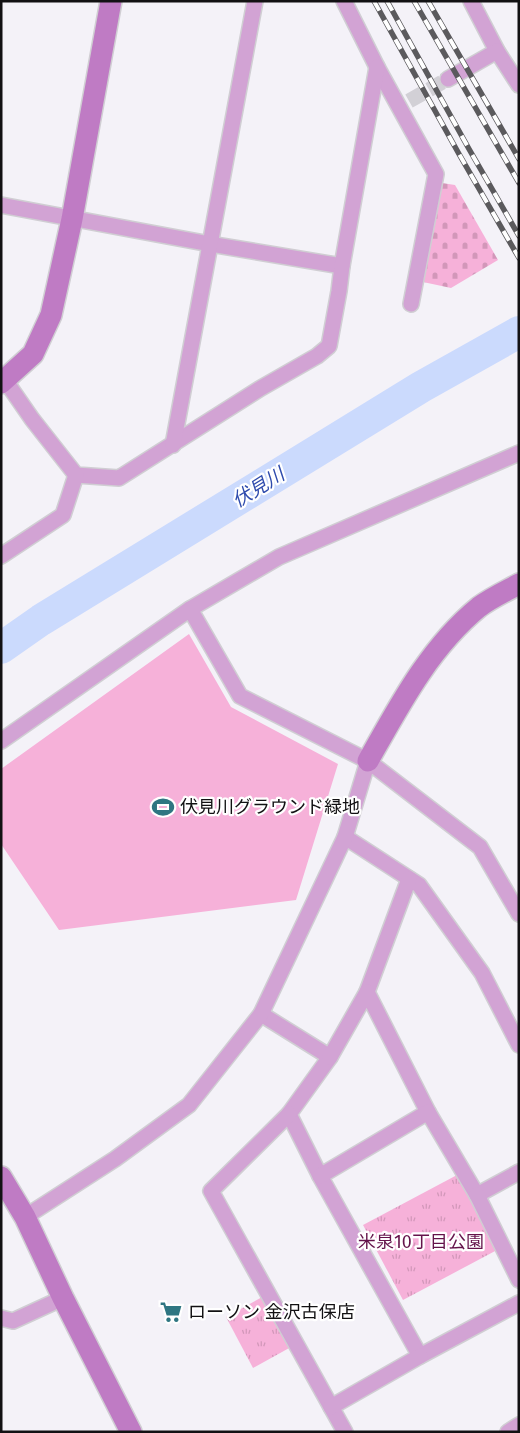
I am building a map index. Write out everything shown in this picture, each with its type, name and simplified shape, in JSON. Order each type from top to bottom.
[{"type":"street","points":[[111,1],[72,219],[51,315],[33,354],[3,382],[76,474],[119,478],[261,388],[317,356],[328,346],[377,67]]},
{"type":"street","points":[[173,444],[255,1]]},
{"type":"street","points":[[344,1],[377,67],[404,104],[436,174],[411,304]]},
{"type":"street","points":[[472,2],[497,51],[519,84]]},
{"type":"street","points":[[448,79],[497,51]]},
{"type":"street","points":[[1,205],[210,244],[342,266]]},
{"type":"street","points":[[1,741],[190,610],[279,557],[519,453]]},
{"type":"street","points":[[1,556],[63,515],[76,474]]},
{"type":"street","points":[[25,1217],[115,1159],[189,1105],[261,1014],[345,837],[368,761],[406,692],[449,635],[480,606],[519,584]]},
{"type":"street","points":[[190,610],[240,696],[368,761],[480,847],[519,914]]},
{"type":"street","points":[[345,837],[419,885],[482,973],[519,1045]]},
{"type":"street","points":[[344,1432],[211,1191],[289,1114],[330,1057],[367,992],[409,879]]},
{"type":"street","points":[[367,992],[428,1112],[477,1195],[519,1280]]},
{"type":"street","points":[[261,1014],[330,1057]]},
{"type":"street","points":[[320,1176],[428,1112]]},
{"type":"street","points":[[289,1114],[320,1176],[420,1356]]},
{"type":"street","points":[[477,1195],[519,1172]]},
{"type":"street","points":[[1,1177],[25,1217],[131,1432]]},
{"type":"street","points":[[1,1326],[2,1318],[13,1321],[64,1298]]},
{"type":"street","points":[[331,1407],[420,1356],[519,1303]]},
{"type":"street","points":[[508,1432],[519,1425]]},
{"type":"green space","points":[[442,183],[455,185],[498,260],[451,288],[423,282]]},
{"type":"green space","name":"伏見川グラウンド緑地","points":[[189,634],[231,707],[338,764],[296,900],[59,930],[1,844],[1,769]]},
{"type":"green space","name":"米泉10丁目公園","points":[[457,1175],[497,1250],[403,1300],[363,1225]]},
{"type":"green space","points":[[264,1296],[291,1347],[253,1368],[226,1317]]},
{"type":"waterway","name":"伏見川","points":[[1,648],[41,620],[421,387],[519,332]]},
{"type":"tunnel","points":[[409,101],[448,79]]},
{"type":"railway","points":[[374,1],[519,258]]},
{"type":"railway","points":[[387,1],[519,236]]},
{"type":"railway","points":[[414,1],[519,183]]},
{"type":"railway","points":[[428,1],[519,159]]},
{"type":"place","name":"伏見川グラウンド緑地","points":[[163,807]]},
{"type":"place","name":"ローソン 金沢古保店","points":[[171,1312]]}]
